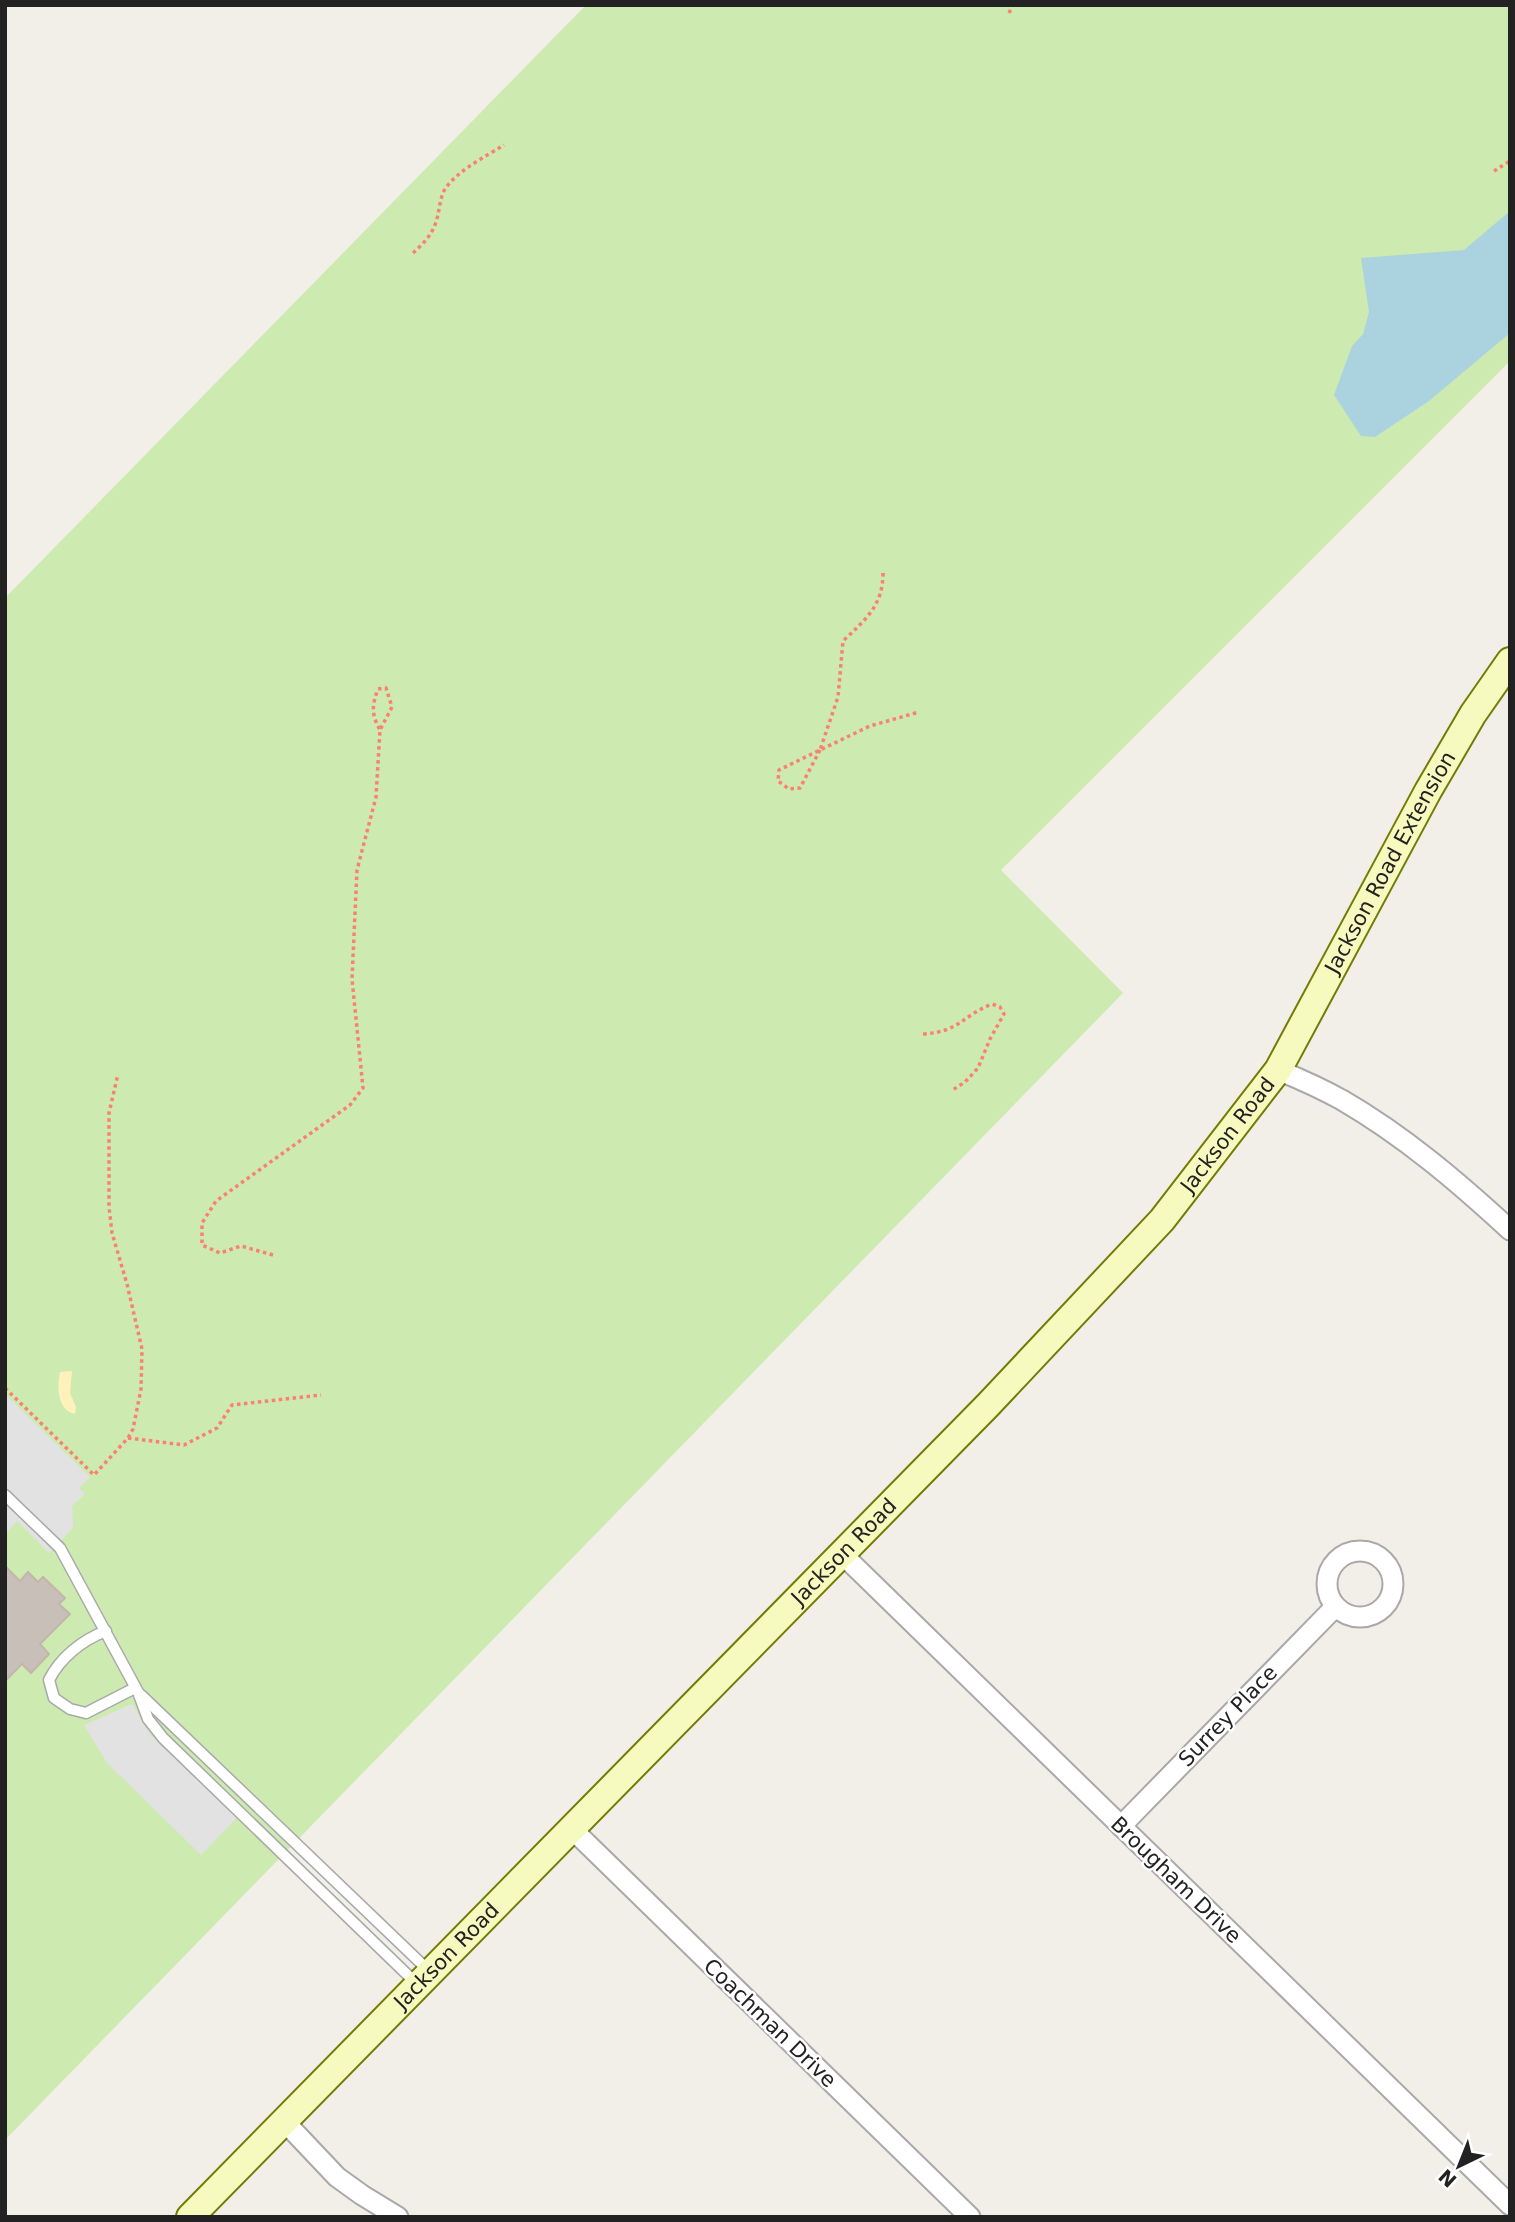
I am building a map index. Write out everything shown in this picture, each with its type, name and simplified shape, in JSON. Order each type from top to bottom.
[{"type":"street","name":"Jackson Road Extension","points":[[1278,1070],[1428,791],[1473,714],[1510,661]]},
{"type":"street","name":"Jackson Road","points":[[190,2217],[988,1405],[1161,1220],[1278,1070],[1343,1101],[1390,1131],[1435,1164],[1510,1230]]},
{"type":"street","name":"Brougham Drive","points":[[842,1555],[1510,2205]]},
{"type":"street","name":"Surrey Place","points":[[1121,1826],[1335,1606]]},
{"type":"street","name":"Coachman Drive","points":[[570,1828],[970,2217]]},
{"type":"street","points":[[284,2121],[337,2177],[398,2217]]},
{"type":"lane","points":[[5,1495],[60,1548],[106,1631],[148,1719],[163,1738],[423,1978]]},
{"type":"lane","points":[[106,1631],[83,1642],[55,1668],[49,1680],[54,1698],[70,1709],[86,1713],[136,1690]]},
{"type":"lane","points":[[136,1690],[423,1978]]},
{"type":"path","points":[[1009,13],[1013,5]]},
{"type":"path","points":[[413,253],[426,240],[436,222],[439,202],[446,187],[504,145]]},
{"type":"path","points":[[1494,171],[1510,161]]},
{"type":"path","points":[[883,573],[883,586],[873,612],[843,641],[838,697],[820,750],[800,788],[789,789],[778,781],[779,771],[820,750],[870,726],[919,712]]},
{"type":"path","points":[[273,1255],[241,1247],[220,1253],[202,1245],[202,1223],[216,1201],[350,1105],[363,1088],[352,979],[357,870],[376,797],[380,730],[392,707],[386,688],[378,689],[372,705],[373,718],[380,730]]},
{"type":"path","points":[[923,1034],[940,1033],[959,1025],[975,1011],[992,1003],[1000,1007],[1004,1014],[978,1068],[965,1082],[951,1091]]},
{"type":"path","points":[[5,1388],[94,1475],[133,1429],[141,1389],[142,1349],[112,1233],[108,1207],[109,1114],[118,1074]]},
{"type":"path","points":[[128,1438],[184,1445],[217,1428],[232,1405],[321,1395]]},
{"type":"green space","points":[[586,5],[1510,5],[1510,361],[1001,870],[1123,993],[5,2140],[5,598]]},
{"type":"sand","points":[[72,1371],[70,1393],[76,1407],[75,1414],[65,1408],[59,1391],[60,1372]]},
{"type":"shaded area","points":[[5,1394],[90,1477],[79,1488],[85,1494],[72,1506],[73,1528],[49,1553],[17,1521],[7,1532],[5,1530]]},
{"type":"shaded area","points":[[132,1704],[149,1733],[237,1818],[201,1855],[107,1763],[84,1725]]},
{"type":"water","points":[[1510,211],[1510,333],[1429,401],[1375,437],[1361,436],[1334,395],[1352,346],[1363,334],[1369,312],[1361,258],[1464,250]]},
{"type":"building","points":[[5,1566],[20,1581],[28,1572],[38,1582],[43,1577],[65,1598],[59,1604],[70,1614],[40,1644],[49,1654],[31,1673],[22,1664],[5,1681]]}]
